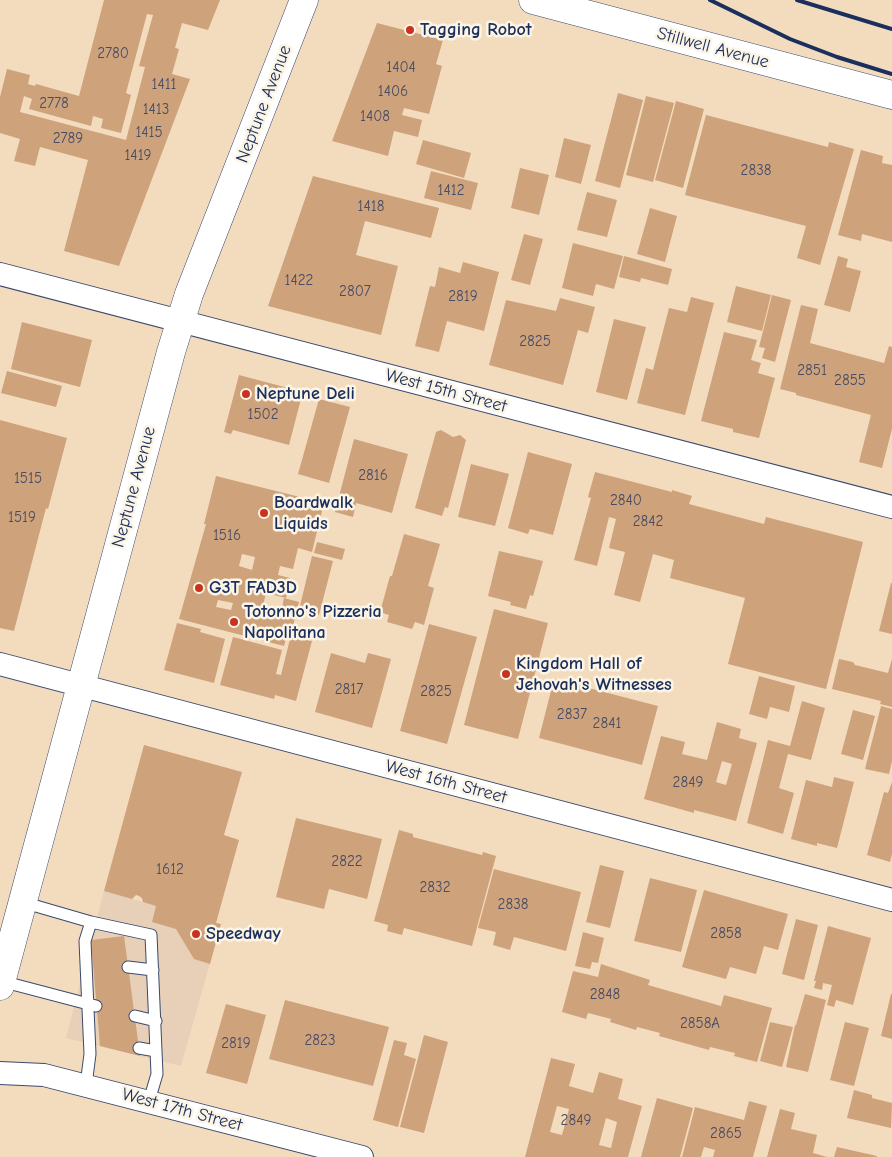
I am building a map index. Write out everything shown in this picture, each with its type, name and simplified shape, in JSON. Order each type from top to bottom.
[{"type":"main road","name":"Neptune Avenue","points":[[1,984],[189,294],[304,0]]},
{"type":"main road","name":"Stillwell Avenue","points":[[534,0],[892,95]]},
{"type":"street","name":"West 15th Street","points":[[0,274],[892,507]]},
{"type":"street","name":"West 16th Street","points":[[0,664],[892,900]]},
{"type":"street","name":"West 17th Street","points":[[0,1073],[44,1075],[362,1157]]},
{"type":"lane","points":[[22,902],[91,922],[151,935],[157,1074],[149,1101]]},
{"type":"lane","points":[[86,1085],[94,1039],[90,963],[86,941],[91,922]]},
{"type":"lane","points":[[128,967],[153,970]]},
{"type":"lane","points":[[1,984],[92,1005]]},
{"type":"lane","points":[[135,1016],[156,1021]]},
{"type":"lane","points":[[139,1048],[156,1051]]},
{"type":"shaded area","points":[[104,891],[221,924],[181,1066],[66,1038]]},
{"type":"building","points":[[104,0],[220,0],[208,30],[182,23],[175,48],[179,49],[172,74],[190,79],[119,266],[64,251],[88,160],[40,147],[35,166],[14,161],[20,139],[0,133],[0,97],[7,69],[30,75],[28,84],[35,86],[36,84],[79,96]],"holes":[[[147,14],[153,15],[139,66],[145,67],[126,140],[20,112],[24,96],[32,99],[29,109],[91,126],[93,116],[103,119],[101,128],[121,133],[131,95],[126,93]]]},
{"type":"building","points":[[377,23],[443,40],[436,64],[442,66],[429,114],[404,108],[402,115],[422,120],[418,137],[394,131],[388,156],[332,141]]},
{"type":"building","points":[[618,93],[643,100],[620,188],[595,181]]},
{"type":"building","points":[[646,96],[674,103],[653,182],[626,175]]},
{"type":"building","points":[[676,101],[704,109],[683,188],[655,180]]},
{"type":"building","points":[[706,115],[828,147],[829,142],[854,149],[820,265],[797,258],[806,226],[685,195]]},
{"type":"building","points":[[564,138],[591,145],[581,184],[555,177]]},
{"type":"building","points":[[423,140],[471,153],[464,178],[416,164]]},
{"type":"building","points":[[861,150],[883,156],[882,163],[892,165],[892,242],[862,234],[861,241],[838,235]]},
{"type":"building","points":[[520,168],[549,175],[539,215],[511,208]]},
{"type":"building","points":[[431,171],[478,183],[471,210],[424,198]]},
{"type":"building","points":[[313,176],[439,208],[431,238],[365,221],[356,255],[398,266],[381,335],[268,306]]},
{"type":"building","points":[[587,192],[617,200],[607,237],[577,230]]},
{"type":"building","points":[[650,208],[677,216],[665,262],[637,254]]},
{"type":"building","points":[[524,234],[543,239],[530,285],[511,280]]},
{"type":"building","points":[[573,243],[623,256],[614,289],[596,284],[593,296],[562,288]]},
{"type":"building","points":[[624,256],[672,269],[668,285],[641,278],[640,282],[619,277]]},
{"type":"building","points":[[838,256],[848,259],[846,267],[861,271],[850,312],[824,305]]},
{"type":"building","points":[[463,262],[499,272],[484,331],[447,321],[439,352],[415,346],[430,286],[435,287],[439,267],[460,273]]},
{"type":"building","points":[[736,286],[771,295],[762,331],[727,322]]},
{"type":"building","points":[[772,295],[791,300],[775,362],[762,358],[765,348],[759,347]]},
{"type":"building","points":[[691,297],[714,303],[685,415],[637,403],[646,368],[653,370],[669,308],[687,312]]},
{"type":"building","points":[[560,298],[595,307],[588,333],[578,330],[563,385],[489,365],[506,300],[556,311]]},
{"type":"building","points":[[801,305],[818,309],[810,343],[884,363],[889,346],[892,347],[892,429],[882,468],[859,462],[871,415],[780,389]]},
{"type":"building","points":[[614,319],[646,327],[627,400],[596,392]]},
{"type":"building","points":[[22,322],[92,340],[80,387],[11,369]]},
{"type":"building","points":[[724,332],[757,340],[751,360],[761,363],[758,373],[775,378],[759,438],[733,432],[733,429],[701,421]]},
{"type":"building","points":[[7,371],[62,386],[56,407],[1,393]]},
{"type":"building","points":[[239,375],[307,393],[305,400],[301,399],[289,445],[233,430],[231,434],[224,432]]},
{"type":"building","points":[[319,399],[350,407],[329,483],[298,474]]},
{"type":"building","points":[[0,420],[67,438],[48,509],[46,508],[14,631],[0,628]]},
{"type":"building","points":[[441,430],[453,437],[460,435],[466,440],[448,508],[445,507],[442,516],[415,508],[436,432]]},
{"type":"building","points":[[354,439],[408,454],[392,513],[356,503],[353,517],[335,512]]},
{"type":"building","points":[[528,452],[572,464],[553,535],[530,529],[528,534],[508,528]]},
{"type":"building","points":[[471,464],[509,474],[495,526],[458,517]]},
{"type":"building","points":[[595,472],[692,496],[689,504],[764,524],[766,517],[863,542],[826,689],[728,664],[745,598],[670,578],[674,560],[653,554],[640,602],[614,595],[625,552],[609,548],[616,519],[609,517],[597,566],[574,560],[591,498],[588,497]]},
{"type":"building","points":[[216,476],[324,503],[312,552],[298,548],[293,569],[280,566],[278,575],[290,578],[286,598],[266,593],[260,618],[267,619],[269,609],[281,612],[284,598],[299,602],[293,626],[290,625],[284,646],[179,619],[206,524],[204,524]],"holes":[[[242,554],[255,557],[252,570],[239,566]],[[218,600],[233,603],[231,610],[216,607]]]},
{"type":"building","points":[[404,534],[440,544],[428,586],[434,588],[424,625],[415,622],[412,629],[387,622],[389,615],[380,612]]},
{"type":"building","points":[[317,542],[345,549],[342,560],[314,553]]},
{"type":"building","points":[[499,551],[543,561],[533,596],[530,595],[526,609],[510,605],[511,602],[488,596]]},
{"type":"building","points":[[312,556],[333,561],[319,615],[299,610]]},
{"type":"building","points":[[892,583],[892,634],[879,631]]},
{"type":"building","name":"Kingdom Hall of Jehovah's Witnesses","points":[[494,609],[548,623],[518,739],[464,725]]},
{"type":"building","points":[[177,623],[201,629],[200,632],[225,639],[214,683],[164,670]]},
{"type":"building","points":[[429,624],[477,637],[447,744],[400,731]]},
{"type":"building","points":[[291,635],[312,641],[296,701],[275,695],[274,699],[220,685],[233,637],[282,650],[276,674],[281,675]]},
{"type":"building","points":[[331,653],[365,663],[368,653],[391,659],[372,728],[315,712]]},
{"type":"building","points":[[839,659],[888,673],[892,659],[892,707],[880,704],[881,701],[832,689]]},
{"type":"building","points":[[759,676],[795,686],[789,712],[770,707],[767,719],[749,714]]},
{"type":"building","points":[[554,679],[658,706],[642,765],[539,738]]},
{"type":"building","points":[[802,701],[825,708],[811,760],[788,754],[779,788],[794,793],[783,834],[747,823],[768,740],[790,746]]},
{"type":"building","points":[[881,706],[892,709],[892,761],[889,774],[865,769]]},
{"type":"building","points":[[853,710],[875,716],[863,760],[841,754]]},
{"type":"building","points":[[717,722],[741,729],[739,738],[757,743],[736,821],[694,810],[694,813],[644,799],[661,736],[685,742],[682,754],[707,760]],"holes":[[[722,761],[732,764],[726,785],[716,782]]]},
{"type":"building","points":[[144,745],[242,772],[224,835],[239,840],[216,923],[221,924],[210,964],[194,959],[176,929],[152,922],[156,906],[143,902],[142,898],[136,895],[132,899],[104,891]]},
{"type":"building","points":[[834,777],[854,782],[837,848],[817,843],[817,846],[791,839],[806,780],[832,787]]},
{"type":"building","points":[[892,782],[892,854],[890,862],[867,855],[884,792],[888,793]]},
{"type":"building","points":[[296,818],[382,839],[367,899],[329,889],[324,909],[276,897]]},
{"type":"building","points":[[399,830],[413,834],[413,837],[482,855],[483,852],[496,856],[472,946],[404,928],[402,935],[387,931],[388,925],[374,921]]},
{"type":"building","points":[[600,865],[624,871],[610,928],[586,922]]},
{"type":"building","points":[[494,869],[581,892],[566,951],[514,937],[510,950],[493,945],[496,932],[478,928]]},
{"type":"building","points":[[650,878],[697,890],[681,952],[634,941]]},
{"type":"building","points":[[704,890],[788,914],[778,950],[764,946],[756,974],[730,967],[726,979],[682,967]]},
{"type":"building","points":[[796,919],[818,925],[804,980],[782,974]]},
{"type":"building","points":[[828,926],[871,938],[853,1005],[836,1000],[834,1007],[827,1005],[832,985],[823,983],[822,990],[814,988],[816,981],[814,981]]},
{"type":"building","points":[[583,932],[604,938],[598,963],[592,962],[590,969],[575,966]]},
{"type":"building","points":[[124,936],[140,1056],[100,1046],[91,940]]},
{"type":"building","points":[[601,964],[650,980],[648,985],[721,1006],[724,995],[772,1008],[757,1062],[734,1056],[735,1053],[710,1047],[709,1050],[659,1036],[660,1033],[637,1027],[636,1030],[610,1022],[611,1019],[588,1013],[586,1019],[562,1012],[573,971],[598,977]]},
{"type":"building","points":[[805,994],[826,1000],[808,1072],[786,1067],[795,1025]]},
{"type":"building","points":[[892,994],[892,1039],[881,1036]]},
{"type":"building","points":[[285,1000],[389,1027],[373,1086],[269,1059]]},
{"type":"building","points":[[226,1004],[266,1015],[247,1084],[206,1073]]},
{"type":"building","points":[[770,1022],[793,1027],[782,1067],[760,1061]]},
{"type":"building","points":[[845,1022],[869,1028],[854,1086],[830,1080]]},
{"type":"building","points":[[424,1035],[448,1042],[424,1133],[400,1127]]},
{"type":"building","points":[[394,1040],[407,1043],[404,1055],[416,1059],[398,1127],[373,1120]]},
{"type":"building","points":[[551,1058],[575,1064],[569,1086],[593,1093],[599,1072],[623,1079],[618,1099],[642,1106],[628,1157],[525,1157]],"holes":[[[557,1106],[569,1109],[562,1135],[550,1132]],[[606,1118],[617,1122],[611,1148],[599,1145]]]},
{"type":"building","points":[[854,1090],[872,1095],[872,1098],[892,1103],[891,1128],[847,1118]]},
{"type":"building","points":[[657,1098],[693,1108],[680,1157],[641,1157]]},
{"type":"building","points":[[749,1101],[767,1106],[753,1157],[713,1157],[715,1150],[704,1147],[701,1157],[682,1157],[695,1107],[744,1120]]},
{"type":"building","points":[[780,1109],[795,1113],[791,1129],[817,1135],[813,1153],[827,1157],[767,1157]]},
{"type":"building","points":[[837,1147],[877,1156],[877,1157],[834,1157]]},
{"type":"railway","points":[[710,0],[790,39],[837,57],[892,74]]},
{"type":"railway","points":[[797,0],[892,29]]},
{"type":"place","name":"Tagging Robot","points":[[410,30]]},
{"type":"place","name":"Neptune Deli","points":[[246,394]]},
{"type":"place","name":"Boardwalk Liquids","points":[[264,513]]},
{"type":"place","name":"G3T FAD3D","points":[[199,588]]},
{"type":"place","name":"Totonno's Pizzeria Napolitana","points":[[234,622]]},
{"type":"place","name":"Kingdom Hall of Jehovah's Witnesses","points":[[506,674]]},
{"type":"place","name":"Speedway","points":[[196,934]]}]
